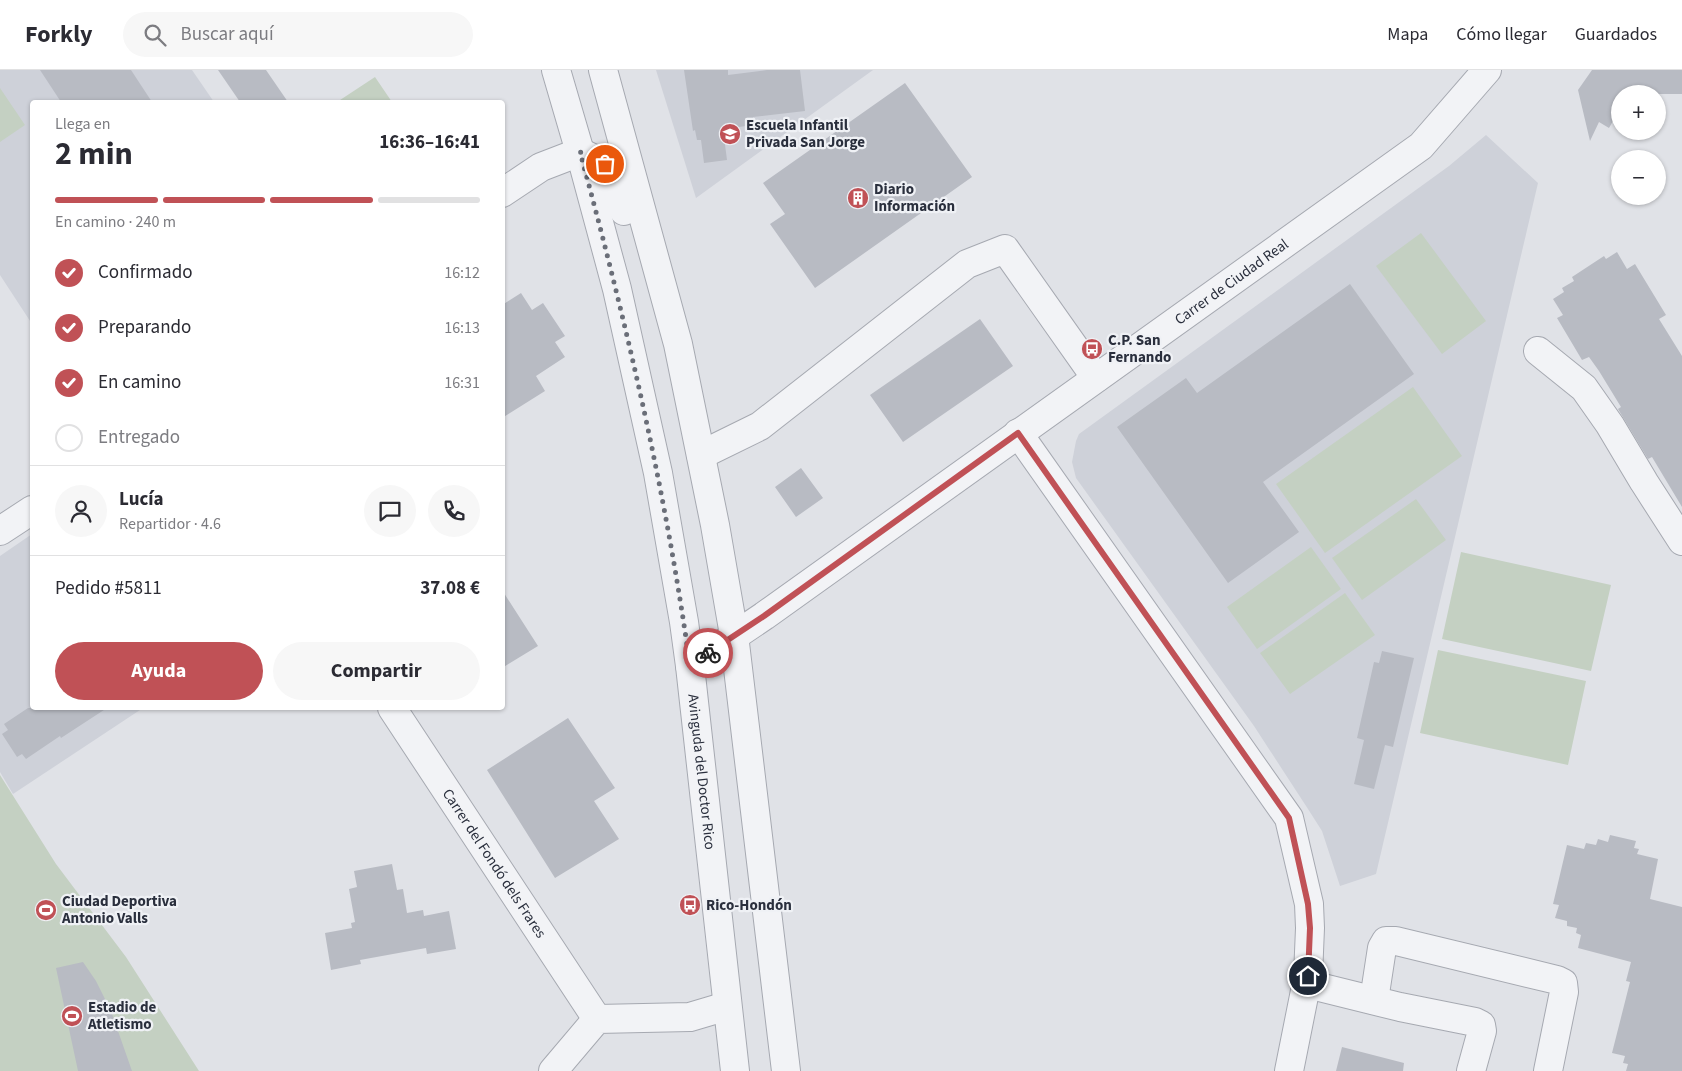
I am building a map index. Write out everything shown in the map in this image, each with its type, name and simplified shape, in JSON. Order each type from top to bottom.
[{"type":"street","name":"Avinguda del Doctor Rico","points":[[556,70],[617,289],[658,473],[690,666],[735,1071]]},
{"type":"street","points":[[602,70],[678,344],[715,525],[734,634],[786,1071]]},
{"type":"street","name":"Carrer de Ciudad Real","points":[[690,666],[734,634],[764,616],[1421,146],[1487,70]]},
{"type":"street","points":[[505,191],[541,167],[580,152],[605,164],[614,179],[645,282],[670,317]]},
{"type":"street","points":[[701,455],[760,426],[966,264],[1005,249],[1096,378]]},
{"type":"street","points":[[1538,351],[1584,388],[1610,425],[1682,541]]},
{"type":"street","points":[[1018,433],[1289,818],[1308,904],[1310,928],[1307,984],[1289,1071]]},
{"type":"street","points":[[0,532],[30,511]]},
{"type":"street","name":"Carrer del Fondó dels Frares","points":[[393,710],[597,1019]]},
{"type":"street","points":[[1374,1000],[1382,948],[1386,941],[1396,941],[1557,980],[1563,983],[1564,992],[1548,1071]]},
{"type":"street","points":[[1307,984],[1475,1022],[1481,1025],[1482,1032],[1471,1071]]},
{"type":"street","points":[[553,1071],[597,1019],[690,1017],[727,1006]]},
{"type":"shaded area","points":[[0,70],[192,70],[213,100],[30,100],[30,321],[0,275]]},
{"type":"shaded area","name":"Escuela Infantil Privada San Jorge","points":[[656,70],[873,70],[696,198]]},
{"type":"shaded area","points":[[1486,135],[1538,183],[1376,874],[1340,886],[1322,831],[1308,809],[1254,726],[1076,478],[1072,462],[1076,441],[1079,434],[1449,166]]},
{"type":"shaded area","points":[[30,535],[30,710],[140,710],[13,794],[0,772],[0,556]]},
{"type":"green space","points":[[375,77],[391,100],[340,100]]},
{"type":"green space","points":[[0,88],[25,125],[0,142]]},
{"type":"green space","points":[[1421,233],[1486,321],[1442,354],[1376,266]]},
{"type":"green space","points":[[1413,387],[1462,456],[1325,553],[1276,484]]},
{"type":"green space","points":[[1416,499],[1446,540],[1362,600],[1332,558]]},
{"type":"green space","points":[[1311,547],[1341,589],[1257,649],[1227,607]]},
{"type":"green space","points":[[1461,552],[1611,585],[1591,671],[1442,639]]},
{"type":"green space","points":[[1345,593],[1375,635],[1290,694],[1260,653]]},
{"type":"green space","points":[[1438,650],[1586,681],[1568,765],[1420,733]]},
{"type":"green space","name":"Estadio de Atletismo","points":[[0,775],[56,864],[126,957],[199,1071],[0,1071]]},
{"type":"building","points":[[40,70],[131,70],[151,100],[60,100]]},
{"type":"building","points":[[218,70],[266,70],[287,100],[239,100]]},
{"type":"building","points":[[684,70],[728,70],[728,75],[767,70],[800,70],[805,111],[753,117],[754,125],[723,129],[727,160],[704,163],[701,140],[697,140],[695,130],[693,131]]},
{"type":"building","points":[[1592,70],[1682,70],[1682,94],[1666,94],[1666,85],[1611,85],[1611,124],[1609,128],[1599,122],[1590,141],[1578,90]]},
{"type":"building","name":"Diario Información","points":[[905,83],[972,177],[815,288],[770,224],[785,214],[763,183]]},
{"type":"building","points":[[1617,252],[1627,269],[1635,264],[1666,315],[1659,319],[1682,356],[1682,507],[1652,457],[1648,459],[1618,409],[1621,407],[1599,371],[1589,357],[1582,360],[1557,318],[1563,315],[1553,299],[1564,292],[1562,288],[1574,281],[1572,277],[1604,256],[1606,259]]},
{"type":"building","points":[[1350,284],[1414,374],[1263,482],[1299,532],[1228,583],[1117,427],[1186,378],[1197,393]]},
{"type":"building","points":[[521,293],[532,310],[543,303],[565,336],[555,342],[565,357],[536,376],[545,391],[505,416],[505,303]]},
{"type":"building","points":[[980,319],[1013,366],[903,442],[870,395]]},
{"type":"building","points":[[801,468],[823,498],[796,517],[775,487]]},
{"type":"building","points":[[505,595],[538,646],[505,666]]},
{"type":"building","points":[[1382,651],[1414,658],[1393,747],[1385,745],[1374,789],[1354,784],[1364,740],[1357,738],[1374,662],[1379,663]]},
{"type":"building","points":[[28,708],[30,710],[104,710],[26,759],[22,754],[17,757],[2,734],[8,730],[4,724]]},
{"type":"building","points":[[568,718],[615,788],[594,801],[619,839],[555,878],[487,770]]},
{"type":"building","points":[[1610,835],[1636,841],[1634,848],[1639,849],[1637,854],[1658,859],[1650,899],[1682,907],[1682,1071],[1626,1071],[1628,1064],[1623,1063],[1625,1056],[1612,1053],[1630,982],[1626,981],[1631,962],[1578,948],[1581,935],[1576,933],[1577,928],[1567,926],[1567,921],[1555,918],[1559,905],[1553,904],[1567,845],[1584,849],[1586,843],[1596,845],[1598,839],[1608,842]]},
{"type":"building","points":[[392,864],[397,890],[403,889],[407,913],[423,910],[424,916],[449,911],[456,949],[427,954],[426,948],[360,960],[361,964],[331,970],[325,933],[352,928],[351,923],[355,922],[349,889],[357,887],[354,871]]},
{"type":"building","points":[[83,962],[96,981],[111,1011],[132,1071],[78,1071],[56,968]]},
{"type":"building","points":[[1342,1047],[1404,1063],[1403,1071],[1336,1071]]},
{"type":"way so far","points":[[605,164],[580,152],[617,289],[658,473],[690,666],[708,653]]},
{"type":"place","name":"Escuela Infantil Privada San Jorge","points":[[730,134]]},
{"type":"place","name":"Diario Información","points":[[858,198]]},
{"type":"place","name":"C.P. San Fernando","points":[[1092,349]]},
{"type":"place","name":"Rico-Hondón","points":[[690,905]]},
{"type":"place","name":"Ciudad Deportiva Antonio Valls","points":[[46,910]]},
{"type":"place","name":"Estadio de Atletismo","points":[[72,1016]]},
{"type":"route","points":[[708,653],[734,634],[764,616],[1018,433],[1289,818],[1308,904],[1310,928],[1308,976]]}]
